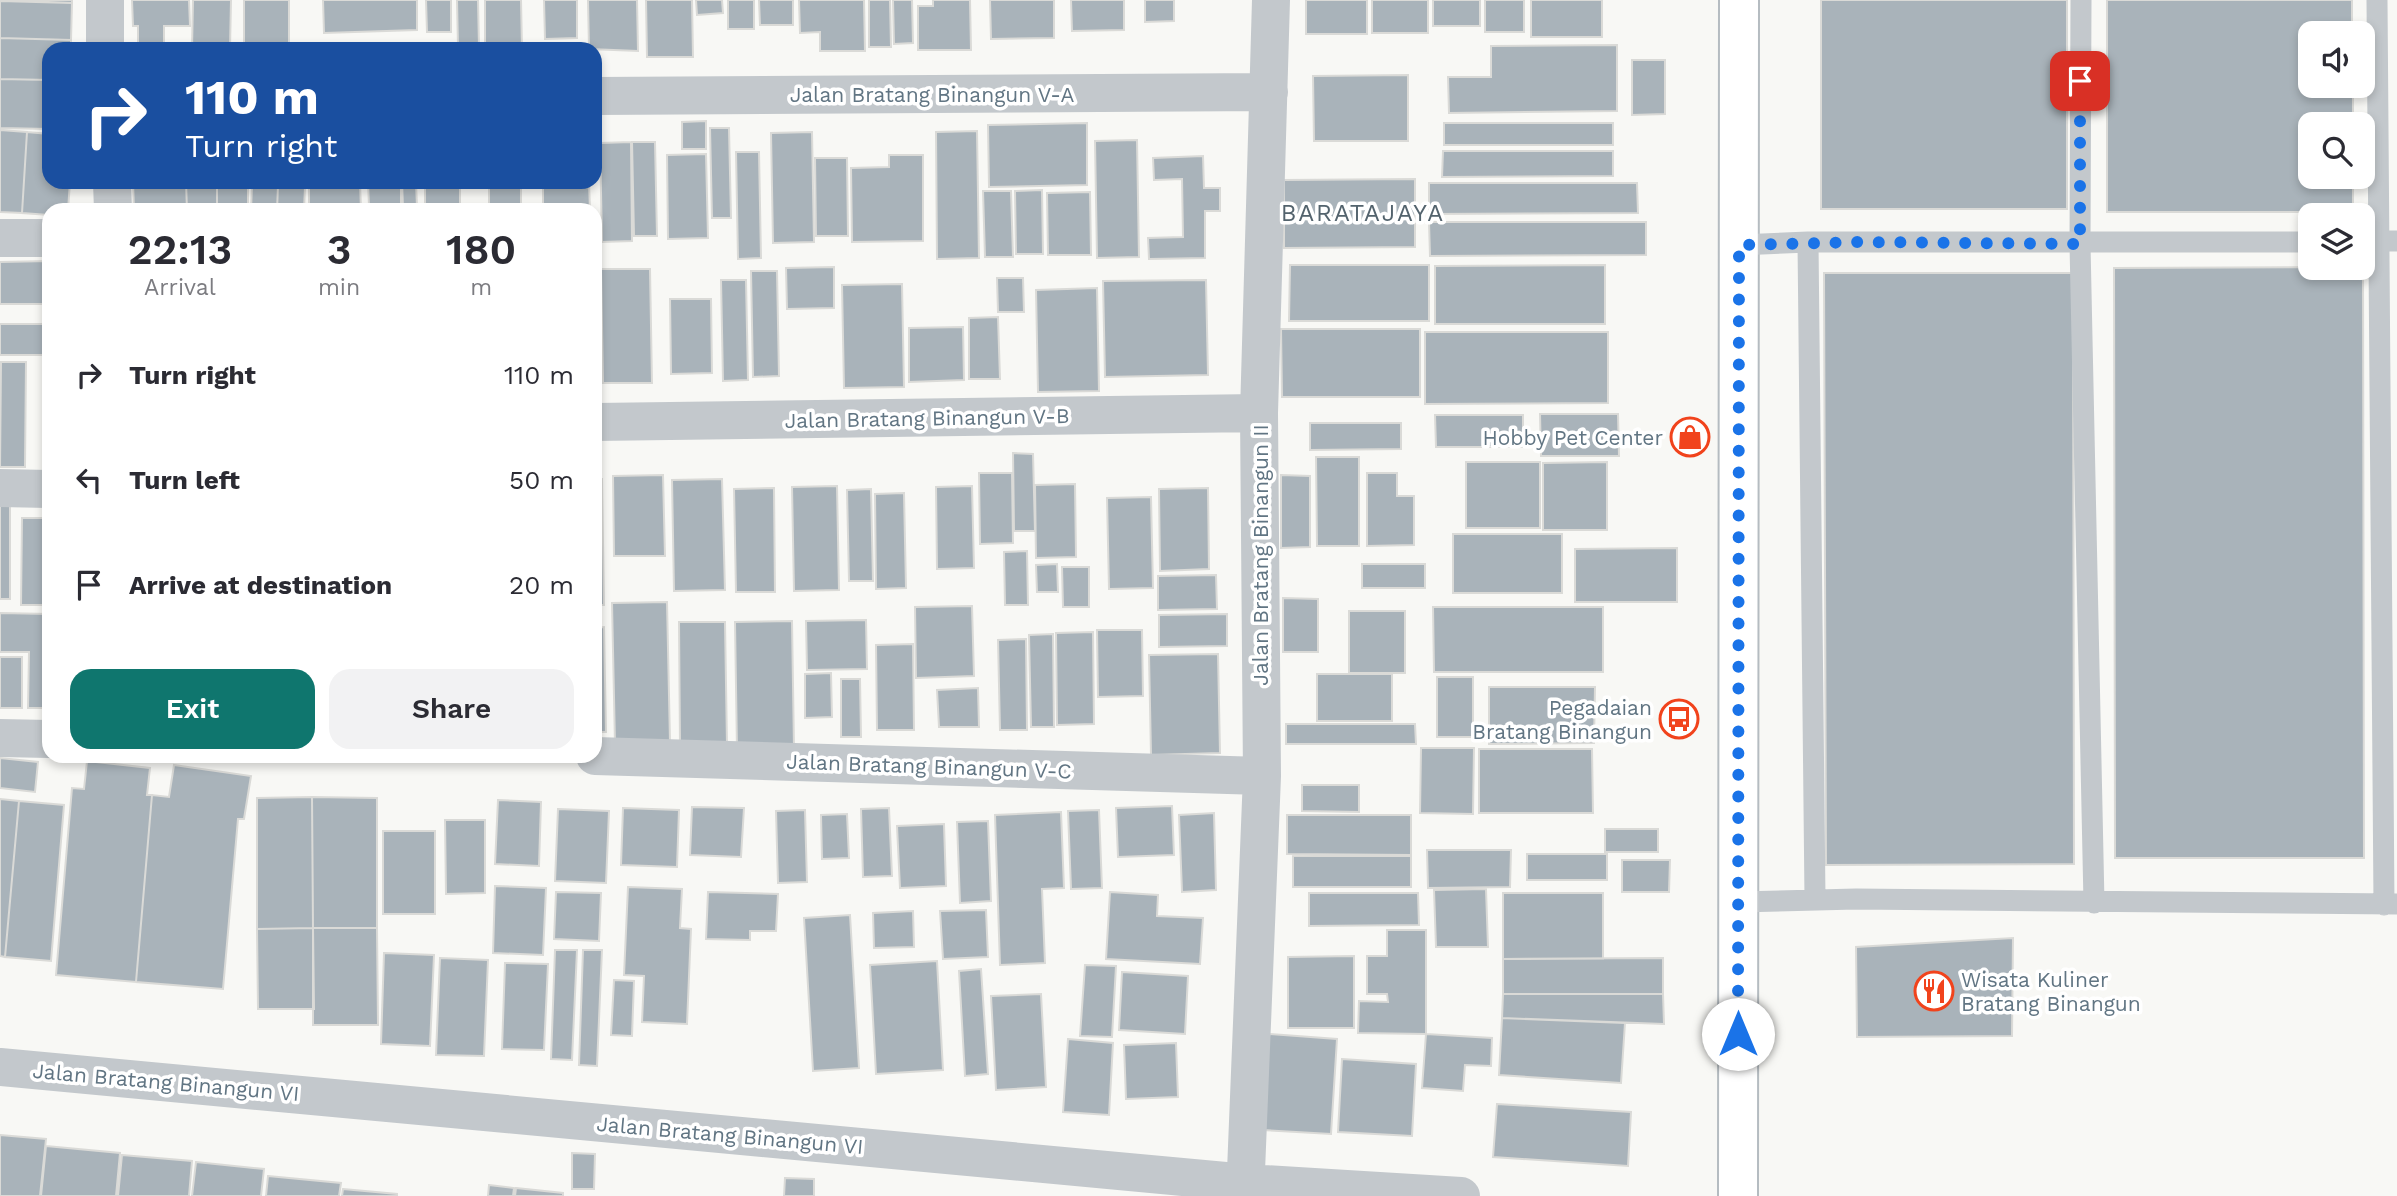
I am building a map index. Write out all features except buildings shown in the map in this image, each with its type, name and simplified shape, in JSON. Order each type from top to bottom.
[{"type":"street","points":[[104,0],[105,42]]},
{"type":"street","name":"Jalan Bratang Binangun II","points":[[1246,1190],[1262,776],[1259,413],[1271,0]]},
{"type":"street","points":[[1738,1196],[1739,0]]},
{"type":"street","name":"Jalan Bratang Binangun V-A","points":[[602,96],[1269,92]]},
{"type":"street","points":[[0,238],[42,237]]},
{"type":"street","name":"Jalan Bratang Binangun V-B","points":[[602,422],[1259,413]]},
{"type":"street","points":[[0,488],[42,489]]},
{"type":"street","points":[[0,738],[42,739]]},
{"type":"street","name":"Jalan Bratang Binangun V-C","points":[[602,756],[1262,776]]},
{"type":"street","name":"Jalan Bratang Binangun VI","points":[[0,1067],[1246,1190],[1461,1196]]},
{"type":"lane","points":[[2081,0],[2080,244],[2094,903]]},
{"type":"lane","points":[[1738,902],[1815,899],[2391,905],[2377,0]]},
{"type":"lane","points":[[1739,245],[1808,242],[2298,242]]},
{"type":"lane","points":[[1808,242],[1815,899]]},
{"type":"place","name":"Hobby Pet Center","points":[[1690,437]]},
{"type":"place","name":"Pegadaian Bratang Binangun","points":[[1679,719]]},
{"type":"place","name":"Wisata Kuliner Bratang Binangun","points":[[1934,991]]},
{"type":"district","name":"BARATAJAYA","points":[[1363,213]]},
{"type":"route","points":[[1738,1034],[1739,245],[1808,242],[2080,244],[2080,81]]}]
